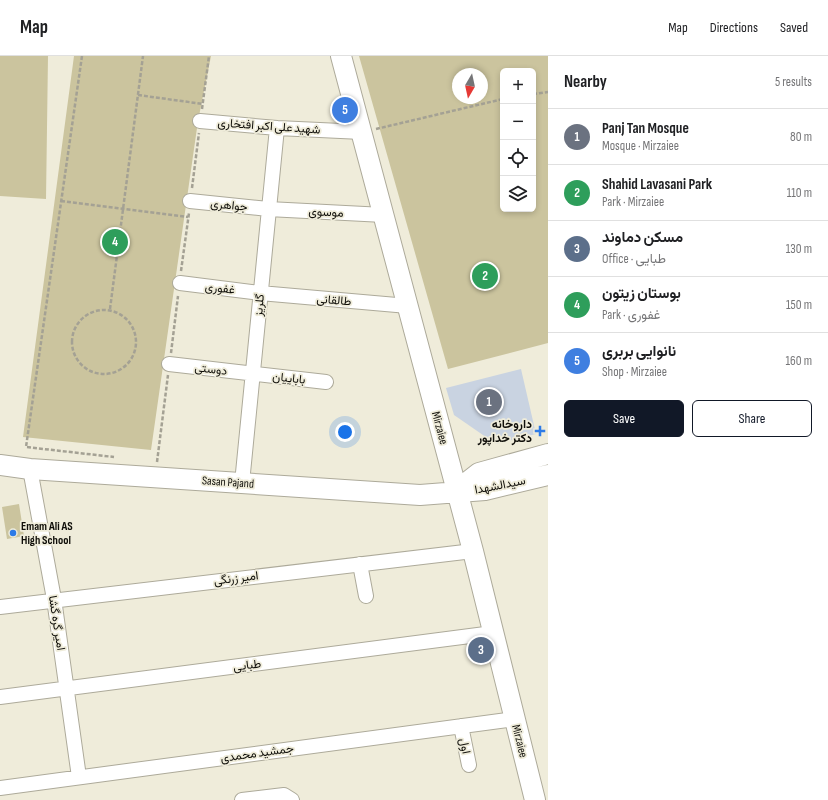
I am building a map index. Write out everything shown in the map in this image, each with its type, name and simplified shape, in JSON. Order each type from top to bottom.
[{"type":"main road","name":"Mirzaiee","points":[[342,56],[473,551],[534,800]]},
{"type":"main road","name":"سیدالشهدا","points":[[456,491],[480,473],[548,454]]},
{"type":"main road","name":"Sasan Pajand","points":[[0,465],[30,469],[420,494],[456,491]]},
{"type":"main road","name":"سیدالشهدا","points":[[456,491],[485,490],[548,474]]},
{"type":"street","name":"شهید علی اکبر افتخاری","points":[[200,121],[276,128],[362,132]]},
{"type":"street","name":"گلریز","points":[[242,483],[276,128]]},
{"type":"street","name":"جواهری","points":[[190,201],[268,209]]},
{"type":"street","name":"موسوی","points":[[268,209],[384,215]]},
{"type":"street","name":"غفوری","points":[[180,283],[260,293]]},
{"type":"street","name":"طالقانی","points":[[260,293],[408,306]]},
{"type":"street","name":"دوستی","points":[[169,364],[253,374]]},
{"type":"street","name":"باباییان","points":[[253,374],[326,382]]},
{"type":"street","name":"امیر گره گشا","points":[[30,469],[54,599],[79,777]]},
{"type":"street","name":"امیر زرنگی","points":[[0,607],[54,599],[473,551]]},
{"type":"street","points":[[360,564],[366,596]]},
{"type":"street","name":"طبایی","points":[[0,697],[493,633]]},
{"type":"street","name":"جمشید محمدی","points":[[0,788],[514,719]]},
{"type":"street","name":"اول","points":[[461,726],[469,766]]},
{"type":"street","points":[[242,800],[284,795],[292,800]]},
{"type":"path","points":[[82,56],[26,447],[118,457]]},
{"type":"path","points":[[110,309],[143,56]]},
{"type":"path","points":[[149,461],[157,462],[209,56]]},
{"type":"path","points":[[536,94],[548,92]]},
{"type":"path","points":[[138,95],[203,104]]},
{"type":"path","points":[[362,132],[500,100]]},
{"type":"path","points":[[61,201],[188,217]]},
{"type":"path","points":[[110,309],[123,315],[133,326],[137,340],[135,354],[127,366],[114,373],[99,374],[86,369],[76,358],[72,344],[74,329],[82,317],[95,310],[110,309]]},
{"type":"shaded area","points":[[0,56],[48,56],[46,199],[0,196]]},
{"type":"shaded area","points":[[74,56],[211,56],[198,121],[151,450],[23,437]]},
{"type":"shaded area","points":[[359,56],[548,56],[548,343],[448,369]]},
{"type":"shaded area","points":[[19,504],[24,536],[7,539],[2,507]]},
{"type":"building","points":[[521,369],[536,434],[496,444],[454,415],[446,388]]},
{"type":"place","name":"نانوایی بربری","points":[[345,110]]},
{"type":"place","name":"بوستان زیتون","points":[[115,242]]},
{"type":"place","name":"Shahid Lavasani Park","points":[[485,276]]},
{"type":"place","name":"Panj Tan Mosque","points":[[489,402]]},
{"type":"place","name":"داروخانه دکتر خداپور","points":[[540,431]]},
{"type":"place","name":"Emam Ali AS High School","points":[[13,533]]},
{"type":"place","name":"مسکن دماوند","points":[[481,650]]}]
